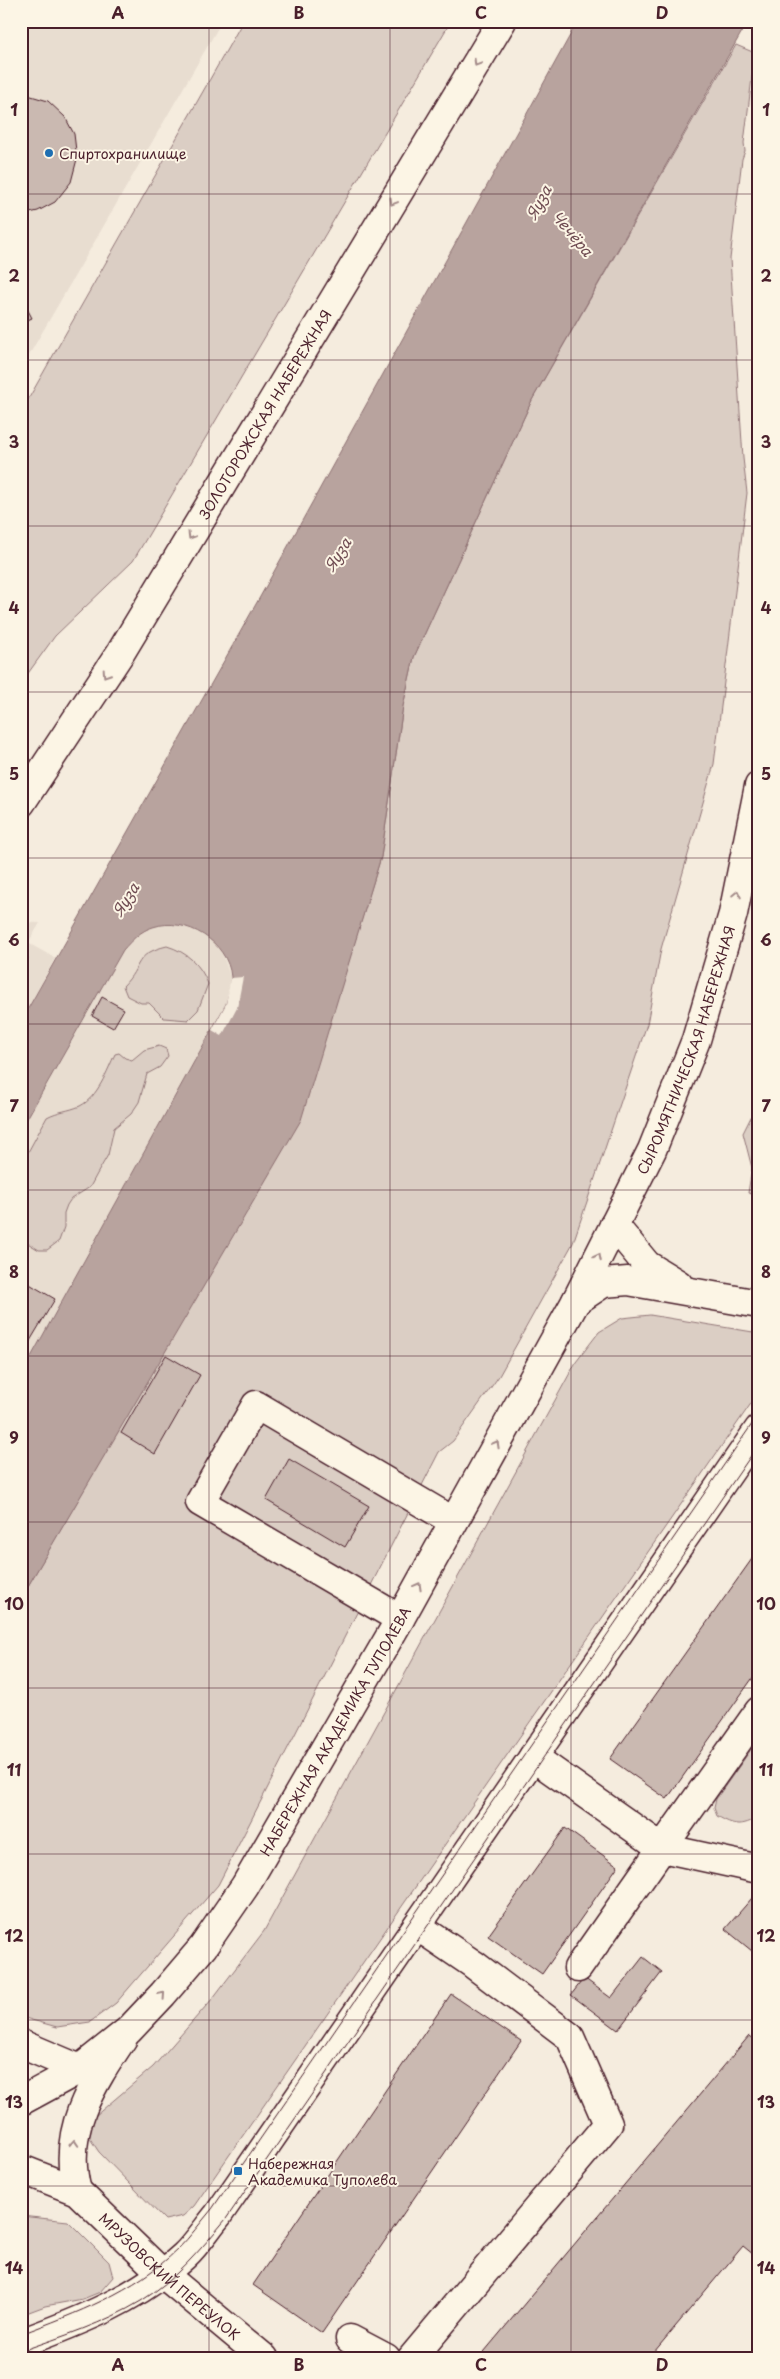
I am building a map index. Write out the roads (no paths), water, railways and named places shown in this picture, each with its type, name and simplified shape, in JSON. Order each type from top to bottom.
[{"type":"main road","name":"ЗОЛОТОРОЖСКАЯ НАБЕРЕЖНАЯ","points":[[21,803],[121,652],[502,21]]},
{"type":"main road","name":"СЫРОМЯТНИЧЕСКАЯ НАБЕРЕЖНАЯ","points":[[576,1301],[652,1150],[696,1040],[733,914],[759,786]]},
{"type":"main road","points":[[614,1224],[647,1265],[690,1292]]},
{"type":"main road","points":[[576,1301],[603,1283],[628,1281],[759,1304]]},
{"type":"main road","name":"НАБЕРЕЖНАЯ АКАДЕМИКА ТУПОЛЕВА","points":[[21,2101],[80,2069],[129,2030],[203,1947],[245,1886],[400,1619],[576,1301]]},
{"type":"main road","points":[[400,1619],[200,1502],[256,1405],[454,1521]]},
{"type":"main road","points":[[21,2343],[104,2310],[163,2274],[185,2255],[218,2215],[759,1429]]},
{"type":"main road","points":[[578,1968],[759,1711]]},
{"type":"main road","points":[[533,1757],[662,1848],[759,1869]]},
{"type":"main road","points":[[412,2358],[608,2124],[570,2037],[473,1964],[417,1926]]},
{"type":"main road","points":[[77,2191],[72,2171],[75,2131],[82,2106],[96,2078],[129,2030]]},
{"type":"main road","points":[[21,2044],[80,2069]]},
{"type":"main road","name":"МРУЗОВСКИЙ ПЕРЕУЛОК","points":[[21,2170],[77,2191],[163,2274],[263,2357]]},
{"type":"main road","points":[[350,2339],[386,2358]]},
{"type":"water","points":[[578,21],[748,21],[532,400],[414,657],[403,706],[381,857],[301,1120],[21,1598],[21,1375],[226,1004],[231,980],[228,964],[214,943],[203,935],[179,925],[153,927],[136,936],[123,950],[21,1129],[21,1021],[260,597]]},
{"type":"tram line","points":[[21,2334],[104,2300],[143,2277],[178,2249],[212,2209],[759,1414]]},
{"type":"tram line","points":[[21,2351],[98,2323],[141,2301],[176,2274],[226,2219],[759,1444]]},
{"type":"place","name":"Спиртохранилище","points":[[49,153]]},
{"type":"place","name":"Набережная Академика Туполева","points":[[238,2171]]},
{"type":"water label","name":"Яуза","points":[[538,202]]},
{"type":"water label","name":"Чечёра","points":[[573,233]]},
{"type":"water label","name":"Яуза","points":[[337,554]]},
{"type":"water label","name":"Яуза","points":[[125,899]]}]
